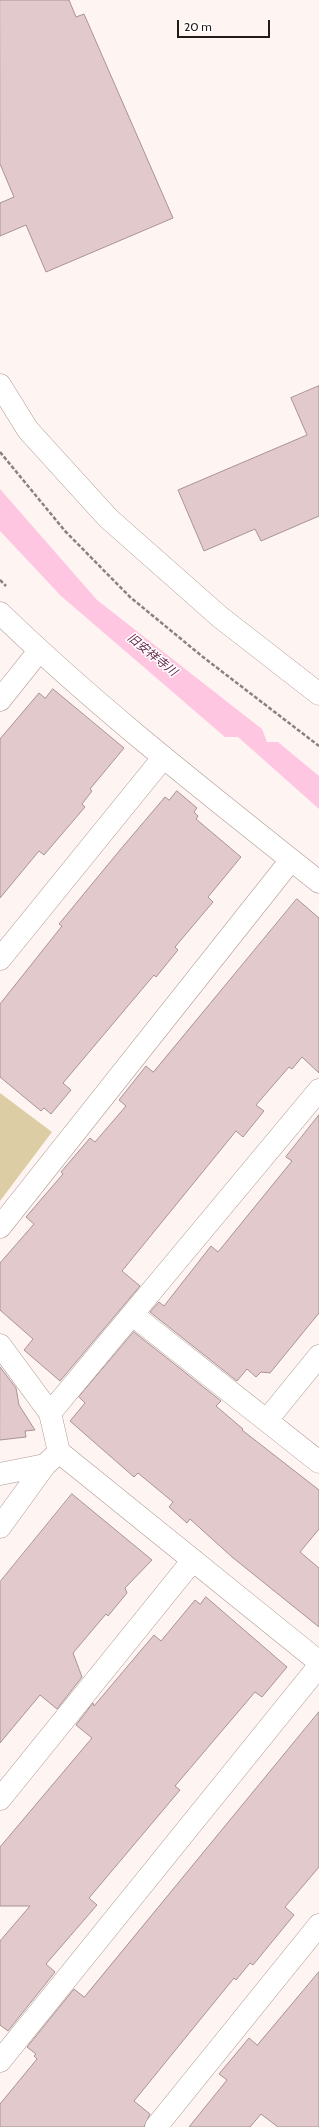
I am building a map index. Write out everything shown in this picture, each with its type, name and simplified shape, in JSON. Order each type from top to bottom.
[{"type":"street","points":[[0,385],[28,430],[108,518],[220,617],[319,694]]},
{"type":"street","points":[[0,613],[39,651],[163,758],[319,882]]},
{"type":"street","points":[[0,700],[39,651]]},
{"type":"street","points":[[0,959],[163,758]]},
{"type":"street","points":[[0,1227],[291,860]]},
{"type":"street","points":[[50,1413],[319,1090]]},
{"type":"street","points":[[133,1315],[319,1462]]},
{"type":"street","points":[[0,1345],[50,1413],[52,1459],[0,1527]]},
{"type":"street","points":[[267,1420],[319,1356]]},
{"type":"street","points":[[0,1474],[52,1459]]},
{"type":"street","points":[[52,1459],[193,1560],[319,1662]]},
{"type":"street","points":[[0,1799],[193,1560]]},
{"type":"street","points":[[0,2061],[319,1666]]},
{"type":"street","points":[[156,2127],[319,1925]]},
{"type":"path","points":[[0,452],[65,531],[130,597],[203,657],[319,746]]},
{"type":"shaded area","points":[[0,1093],[52,1132],[0,1201]]},
{"type":"water","name":"旧安祥寺川","points":[[0,489],[97,600],[262,729],[267,742],[278,742],[319,776],[319,809],[238,737],[225,737],[61,596],[0,531]]},
{"type":"building","points":[[0,0],[69,0],[76,17],[84,14],[173,218],[46,272],[26,225],[0,236],[0,203],[14,197],[0,164]]},
{"type":"building","points":[[319,386],[319,516],[261,541],[255,529],[204,551],[178,490],[307,435],[291,398]]},
{"type":"building","points":[[53,689],[124,748],[90,789],[92,791],[82,804],[85,807],[44,855],[39,851],[0,898],[0,739],[39,693],[45,698]]},
{"type":"building","points":[[177,791],[197,808],[194,812],[198,816],[196,819],[241,857],[208,897],[213,902],[175,947],[178,950],[156,977],[154,975],[63,1083],[71,1090],[51,1114],[44,1108],[41,1111],[0,1077],[0,1004],[62,926],[59,924],[120,850],[165,797],[169,800]]},
{"type":"building","points":[[297,899],[319,918],[319,1073],[302,1057],[292,1069],[289,1067],[256,1105],[264,1111],[243,1137],[236,1131],[122,1271],[140,1286],[60,1381],[24,1350],[33,1339],[0,1310],[0,1263],[34,1224],[26,1217],[63,1174],[61,1172],[90,1138],[95,1142],[126,1106],[119,1100],[146,1066],[153,1072]]},
{"type":"building","points":[[319,1115],[319,1313],[270,1373],[261,1372],[256,1377],[247,1369],[237,1381],[150,1312],[159,1302],[164,1306],[211,1246],[218,1252],[292,1161],[286,1157]]},
{"type":"building","points":[[134,1332],[221,1401],[216,1406],[243,1429],[242,1430],[319,1490],[319,1529],[300,1552],[319,1568],[319,1627],[232,1557],[190,1519],[187,1523],[169,1507],[173,1502],[138,1473],[134,1477],[70,1421],[85,1403],[79,1397]]},
{"type":"building","points":[[0,1367],[16,1388],[19,1405],[35,1430],[25,1431],[26,1437],[0,1440]]},
{"type":"building","points":[[72,1494],[152,1560],[125,1588],[127,1593],[108,1616],[106,1614],[73,1653],[82,1677],[57,1709],[40,1695],[0,1743],[0,1582]]},
{"type":"building","points":[[206,1597],[287,1667],[262,1697],[255,1692],[175,1786],[180,1790],[89,1898],[97,1905],[46,1964],[55,1972],[8,2031],[0,2025],[0,1941],[30,1906],[0,1906],[0,1847],[92,1738],[76,1725],[93,1703],[94,1706],[154,1635],[161,1641],[195,1600],[200,1604]]},
{"type":"building","points":[[319,1712],[319,1867],[285,1907],[294,1915],[253,1965],[250,1963],[236,1980],[234,1978],[134,2101],[150,2114],[144,2127],[0,2127],[0,2104],[37,2059],[34,2056],[36,2054],[27,2047],[74,1989],[84,1997]]},
{"type":"building","points":[[319,1972],[319,2127],[278,2127],[261,2114],[250,2127],[189,2127],[227,2080],[219,2074],[249,2038],[257,2045]]}]
